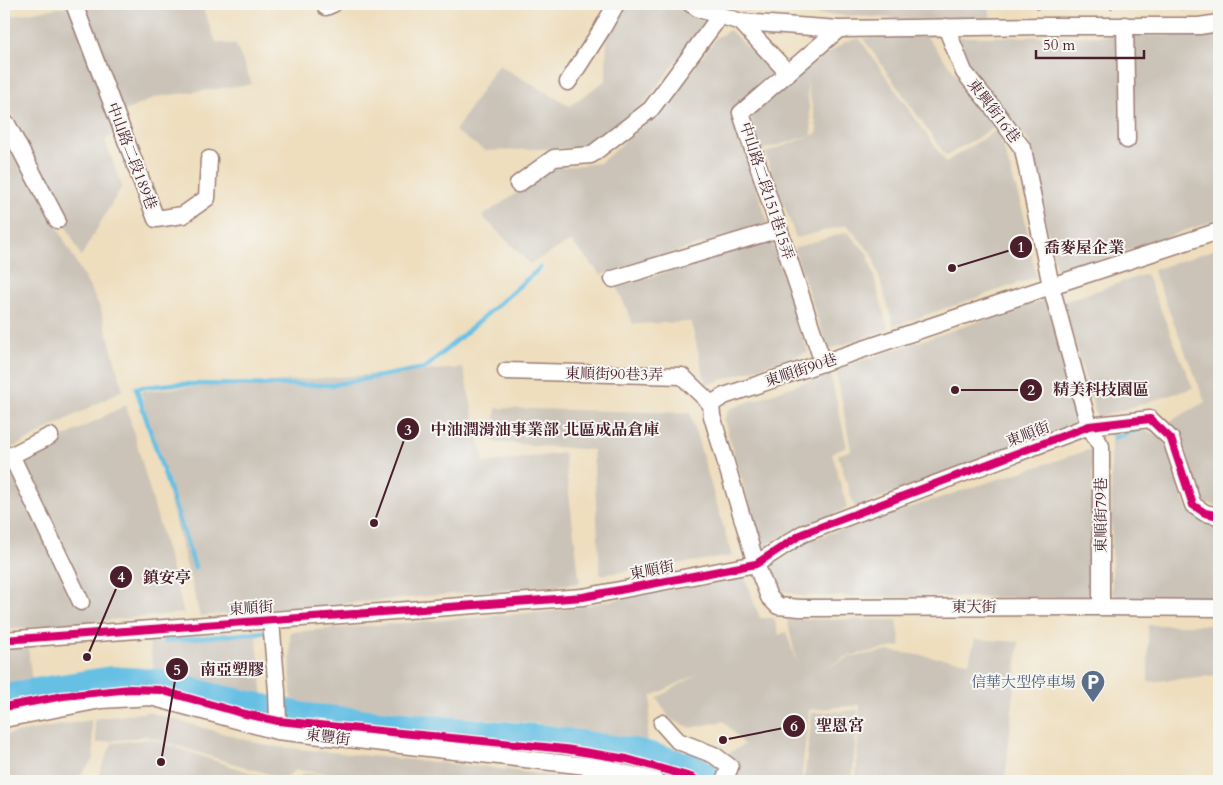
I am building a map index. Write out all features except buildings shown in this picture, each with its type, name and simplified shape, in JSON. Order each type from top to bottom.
[{"type":"street","name":"中山路二段189巷","points":[[74,4],[156,219],[183,215],[207,198],[209,158]]},
{"type":"street","points":[[568,82],[616,4]]},
{"type":"street","points":[[691,4],[699,10],[741,22],[839,29],[1199,26],[1219,23]]},
{"type":"street","points":[[518,184],[554,158],[590,155],[651,109],[720,16]]},
{"type":"street","points":[[741,22],[788,73]]},
{"type":"street","points":[[1125,26],[1126,140]]},
{"type":"street","name":"東興街16巷","points":[[946,27],[964,72],[1023,149],[1051,286]]},
{"type":"street","name":"中山路二段151巷15弄","points":[[823,362],[741,113],[839,29]]},
{"type":"street","points":[[4,125],[7,124],[57,220]]},
{"type":"street","points":[[613,278],[779,229]]},
{"type":"street","points":[[1089,426],[1051,286],[1219,231]]},
{"type":"street","name":"東順街90巷","points":[[711,404],[724,396],[1051,286]]},
{"type":"street","name":"東順街90巷3弄","points":[[506,372],[682,376],[711,404]]},
{"type":"street","points":[[711,404],[712,416],[756,564]]},
{"type":"street","name":"東順街","points":[[4,640],[583,597],[756,564],[802,534],[1089,426],[1150,419],[1171,439],[1193,505],[1205,513],[1219,516]]},
{"type":"street","name":"東順街79巷","points":[[1089,426],[1101,446],[1101,607]]},
{"type":"street","points":[[50,436],[7,457],[81,602]]},
{"type":"street","name":"東大街","points":[[756,564],[769,597],[778,606],[800,608],[1219,608]]},
{"type":"street","points":[[271,620],[277,691],[277,726]]},
{"type":"street","name":"東豐街","points":[[4,720],[101,700],[151,697],[277,726],[604,768],[656,781]]},
{"type":"street","points":[[662,723],[678,741],[714,756],[727,774]]},
{"type":"shaded area","points":[[81,4],[201,4],[216,42],[236,45],[252,84],[156,97],[123,112]]},
{"type":"shaded area","points":[[625,4],[670,4],[705,22],[639,111],[587,147],[485,151],[455,131],[498,65],[570,106],[606,80],[607,29]]},
{"type":"shaded area","points":[[721,4],[988,4],[991,18],[929,20],[738,10]]},
{"type":"shaded area","points":[[70,6],[121,128],[105,141],[122,186],[81,256],[4,99],[4,17]]},
{"type":"shaded area","points":[[730,30],[772,72],[732,114],[768,223],[601,275],[571,241],[530,264],[482,216],[554,168],[600,163],[665,107],[717,37]]},
{"type":"shaded area","points":[[1219,30],[1219,219],[1058,274],[1033,170],[1029,142],[971,71],[959,37],[1171,36]]},
{"type":"shaded area","points":[[926,36],[997,126],[946,156],[863,38]]},
{"type":"shaded area","points":[[859,38],[946,162],[998,129],[1024,215],[1036,277],[894,326],[872,254],[847,225],[796,238],[765,153],[818,133],[806,78],[812,135],[759,151],[750,115],[804,70],[845,42]]},
{"type":"shaded area","points":[[7,133],[100,307],[123,390],[4,452],[4,135]]},
{"type":"shaded area","points":[[847,232],[868,254],[888,329],[828,350],[794,248]]},
{"type":"shaded area","points":[[771,240],[808,352],[706,385],[691,322],[633,324],[617,287]]},
{"type":"shaded area","points":[[1219,248],[1219,506],[1200,502],[1183,443],[1165,424],[1205,402],[1153,270]]},
{"type":"shaded area","points":[[1146,274],[1193,388],[1097,418],[1063,302]]},
{"type":"shaded area","points":[[1047,299],[1076,411],[1075,423],[855,508],[838,455],[851,450],[836,369]]},
{"type":"shaded area","points":[[463,368],[484,463],[564,453],[580,583],[200,616],[141,391]]},
{"type":"shaded area","points":[[830,373],[847,447],[832,453],[847,508],[762,547],[724,420],[729,409]]},
{"type":"shaded area","points":[[126,405],[184,613],[4,630],[4,468]]},
{"type":"shaded area","points":[[496,408],[690,413],[732,556],[600,575],[593,450],[493,442]]},
{"type":"shaded area","points":[[1144,431],[1158,435],[1170,450],[1187,511],[1219,523],[1219,600],[1119,599],[1112,593],[1111,433]]},
{"type":"shaded area","points":[[1092,449],[1093,586],[1086,598],[801,596],[780,590],[767,569],[806,541]]},
{"type":"shaded area","points":[[744,576],[760,618],[774,618],[779,635],[786,632],[797,664],[787,619],[897,620],[901,646],[847,656],[822,670],[849,657],[889,651],[969,662],[975,639],[1019,642],[1005,781],[856,781],[860,705],[809,710],[801,781],[733,781],[723,756],[744,745],[724,721],[691,728],[670,719],[657,698],[700,673],[652,696],[646,743],[537,723],[291,702],[290,632],[556,611]]},
{"type":"shaded area","points":[[1148,625],[1219,625],[1219,675],[1148,682]]},
{"type":"shaded area","points":[[256,632],[263,698],[154,671],[149,641]]},
{"type":"shaded area","points":[[28,647],[32,684],[4,688],[4,649]]},
{"type":"shaded area","points":[[858,710],[852,781],[804,781],[812,713]]},
{"type":"shaded area","points":[[148,712],[268,746],[485,767],[591,781],[382,781],[296,770],[284,779],[146,736],[97,743],[94,719]]},
{"type":"shaded area","points":[[91,720],[94,758],[76,781],[4,781],[4,735]]},
{"type":"shaded area","points":[[151,739],[275,781],[96,781],[112,743]]},
{"type":"shaded area","points":[[304,773],[369,781],[295,781]]},
{"type":"waterway","points":[[195,567],[136,388],[173,384],[332,385],[425,368],[540,268]]},
{"type":"waterway","points":[[1114,438],[1141,428]]},
{"type":"waterway","points":[[164,641],[264,632]]},
{"type":"waterway","points":[[4,696],[111,679],[162,682],[213,696],[305,716],[546,738],[639,752],[691,766],[719,781]]},
{"type":"cycle path","points":[[4,640],[583,597],[756,564],[802,534],[1089,426],[1150,419],[1171,439],[1193,505],[1205,513],[1219,516]]},
{"type":"cycle path","points":[[4,707],[63,696],[130,689],[160,690],[241,713],[278,721],[565,749],[627,759],[691,777],[698,781]]},
{"type":"place","name":"喬麥屋企業","points":[[952,268]]},
{"type":"place","name":"精美科技園區","points":[[955,390]]},
{"type":"place","name":"中油潤滑油事業部 北區成品倉庫","points":[[374,523]]},
{"type":"place","name":"鎮安亭","points":[[87,657]]},
{"type":"place","name":"信華大型停車場","points":[[1093,703]]},
{"type":"place","name":"聖恩宮","points":[[723,740]]},
{"type":"place","name":"南亞塑膠","points":[[161,762]]}]
